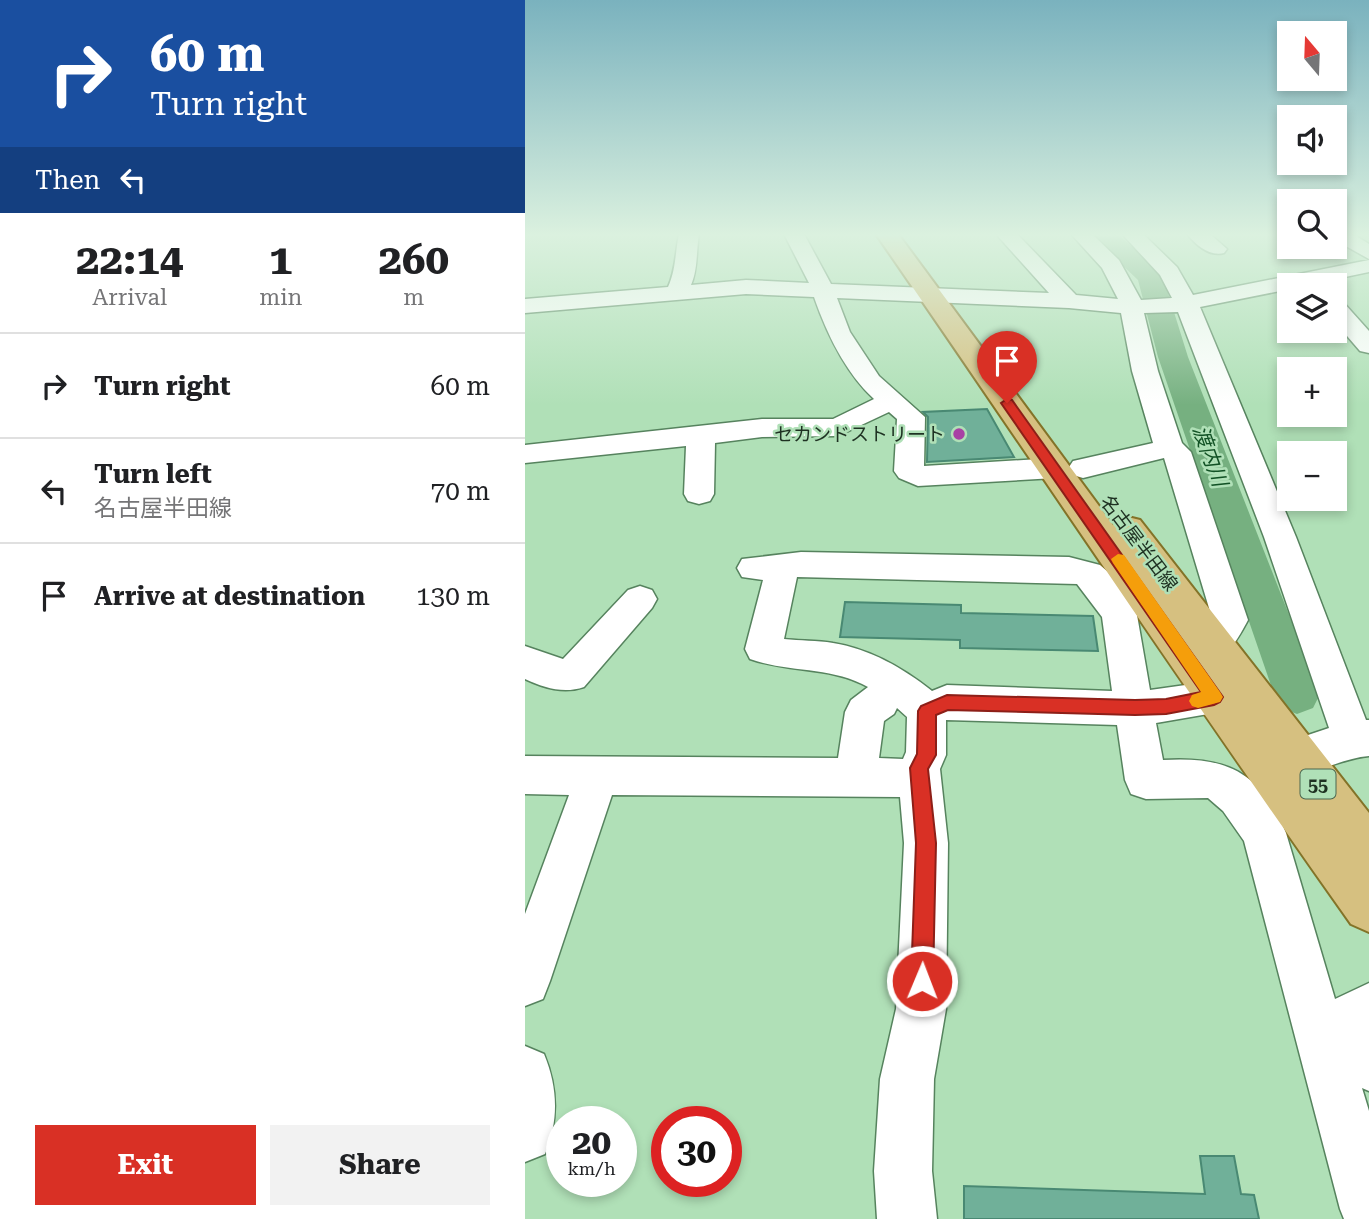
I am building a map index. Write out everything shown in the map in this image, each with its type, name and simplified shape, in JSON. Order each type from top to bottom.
[{"type":"main road","name":"名古屋半田線","points":[[937,291],[1069,468],[1213,643],[1369,852]]},
{"type":"main road","name":"名古屋半田線","points":[[939,291],[941,295]]},
{"type":"main road","name":"名古屋半田線","points":[[1069,468],[1214,697],[1369,906]]},
{"type":"street","points":[[525,306],[692,291]]},
{"type":"street","points":[[824,291],[838,332],[870,381],[911,416],[909,471],[918,476],[1069,468],[1169,448],[1177,452],[1230,620],[1213,643]]},
{"type":"street","points":[[860,291],[1069,301],[1186,311],[1273,291]]},
{"type":"street","points":[[1059,291],[1069,301]]},
{"type":"street","points":[[1126,291],[1134,306],[1169,448]]},
{"type":"street","points":[[1177,291],[1361,738],[1298,756]]},
{"type":"street","points":[[1347,321],[1369,346]]},
{"type":"street","points":[[525,453],[599,449],[762,428],[838,427],[891,401]]},
{"type":"street","points":[[699,494],[701,434]]},
{"type":"street","points":[[907,1219],[902,1171],[907,1079],[922,995],[926,843],[919,768],[926,755],[927,711],[911,696],[861,666],[838,658],[778,655],[763,649],[769,567],[801,564],[1069,569],[1088,574],[1096,581],[1119,615],[1146,780],[1207,776],[1231,788],[1241,797],[1264,833],[1369,1209]]},
{"type":"street","points":[[525,661],[547,672],[571,676],[641,599]]},
{"type":"street","points":[[856,778],[865,712],[880,702],[889,683]]},
{"type":"street","points":[[927,711],[947,702],[1135,707],[1166,706],[1214,697]]},
{"type":"street","points":[[525,775],[919,778]]},
{"type":"street","points":[[525,981],[597,776]]},
{"type":"street","points":[[1369,1008],[1353,1017],[1369,1064]]},
{"type":"street","points":[[525,1073],[530,1117],[525,1133]]},
{"type":"building","name":"セカンドストリート","points":[[987,409],[1014,457],[927,462],[928,417],[923,412]]},
{"type":"building","points":[[845,602],[961,605],[961,613],[1093,616],[1098,651],[960,648],[960,640],[840,637]]},
{"type":"building","points":[[1200,1156],[1234,1156],[1241,1194],[1254,1195],[1259,1219],[964,1219],[964,1186],[1205,1194]]},
{"type":"waterway","name":"渡内川","points":[[1154,291],[1173,357],[1297,694]]},
{"type":"slow traffic","points":[[1118,559],[1214,697],[1198,701]]},
{"type":"place","name":"セカンドストリート","points":[[959,434]]},
{"type":"route","points":[[922,981],[926,843],[919,768],[926,755],[927,711],[947,702],[1135,707],[1166,706],[1214,697],[1007,403]]}]
